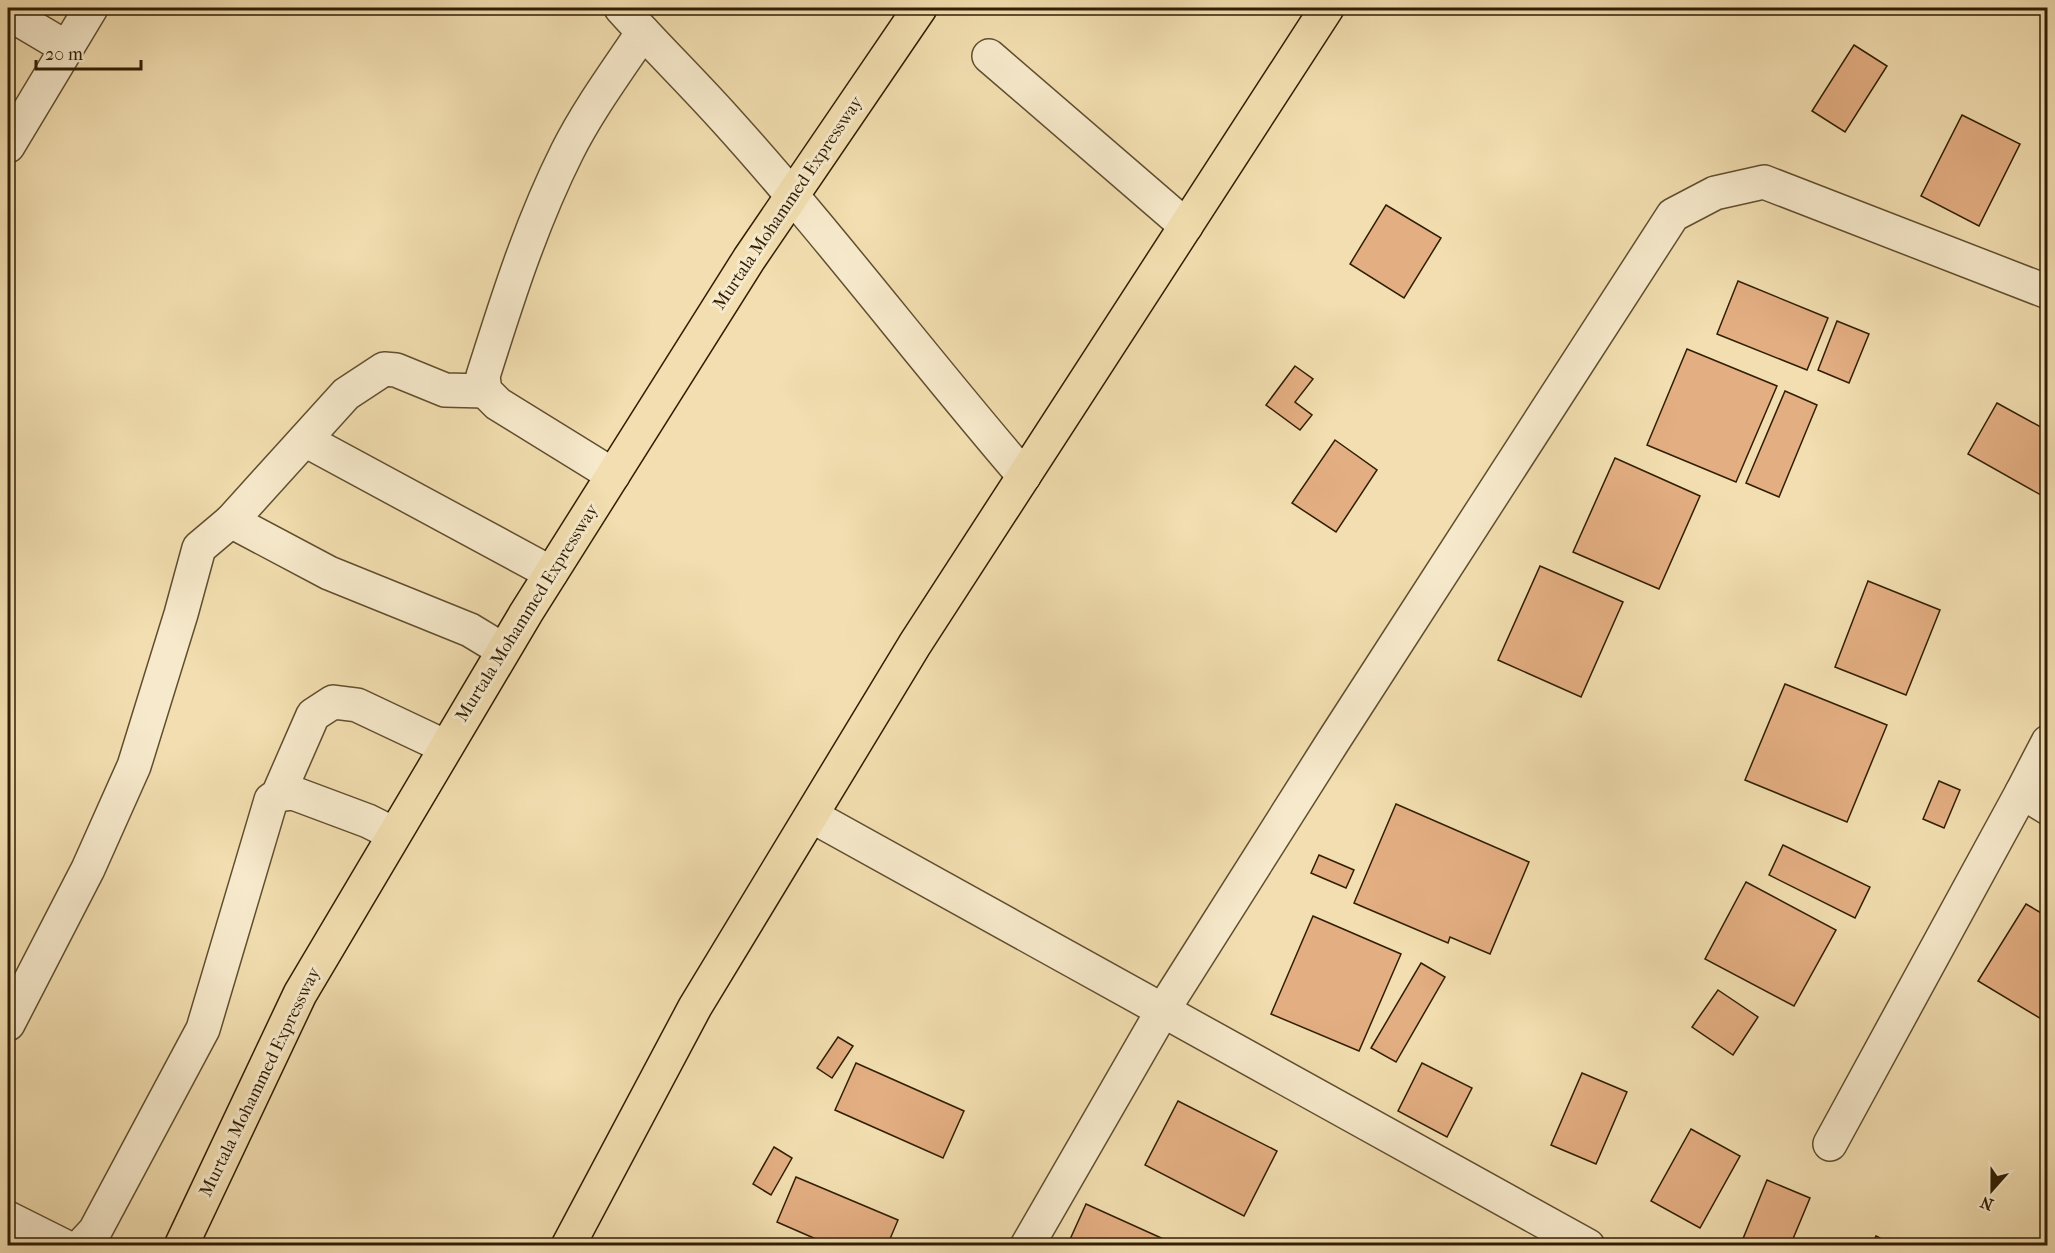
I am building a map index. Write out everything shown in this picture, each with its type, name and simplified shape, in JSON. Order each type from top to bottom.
[{"type":"main road","name":"Murtala Mohammed Expressway","points":[[181,1245],[300,994],[503,651],[743,268],[920,8]]},
{"type":"main road","points":[[568,1245],[695,1007],[915,644],[1327,8]]},
{"type":"street","points":[[8,146],[92,8]]},
{"type":"street","points":[[621,8],[727,121],[844,258],[1024,476]]},
{"type":"street","points":[[8,12],[67,48]]},
{"type":"street","points":[[613,474],[498,404],[485,391],[483,376],[520,260],[567,152],[600,96],[643,32]]},
{"type":"street","points":[[989,56],[1186,226]]},
{"type":"street","points":[[1027,1245],[1163,1010],[1332,743],[1673,215],[1715,192],[1764,182],[2048,292]]},
{"type":"street","points":[[8,1024],[88,869],[134,766],[199,548],[231,521],[346,394],[384,369],[396,370],[445,390],[485,391]]},
{"type":"street","points":[[305,440],[551,573]]},
{"type":"street","points":[[231,521],[329,573],[470,630],[503,651]]},
{"type":"street","points":[[278,795],[313,715],[333,702],[357,705],[446,747]]},
{"type":"street","points":[[1830,1144],[2035,800],[2048,742]]},
{"type":"street","points":[[81,1245],[95,1231],[203,1029],[271,800],[278,795],[293,793],[394,834]]},
{"type":"street","points":[[812,816],[1588,1245]]},
{"type":"street","points":[[8,1218],[64,1245]]},
{"type":"building","points":[[1854,45],[1887,66],[1845,132],[1812,111]]},
{"type":"building","points":[[1962,115],[2020,144],[1979,226],[1921,196]]},
{"type":"building","points":[[1386,205],[1441,238],[1404,298],[1350,264]]},
{"type":"building","points":[[1738,281],[1828,318],[1807,370],[1717,334]]},
{"type":"building","points":[[1837,321],[1869,334],[1849,383],[1818,370]]},
{"type":"building","points":[[1687,349],[1777,386],[1736,482],[1647,445]]},
{"type":"building","points":[[1295,366],[1313,379],[1295,402],[1312,415],[1300,430],[1266,405]]},
{"type":"building","points":[[1785,391],[1817,405],[1779,497],[1746,483]]},
{"type":"building","points":[[1997,403],[2048,431],[2048,499],[1968,454]]},
{"type":"building","points":[[1335,440],[1377,470],[1336,532],[1292,503]]},
{"type":"building","points":[[1615,458],[1700,496],[1659,589],[1573,552]]},
{"type":"building","points":[[1540,566],[1623,602],[1581,697],[1498,660]]},
{"type":"building","points":[[1868,581],[1940,610],[1906,695],[1835,667]]},
{"type":"building","points":[[1785,684],[1887,725],[1847,822],[1745,780]]},
{"type":"building","points":[[1939,781],[1960,790],[1944,828],[1923,819]]},
{"type":"building","points":[[1396,804],[1529,862],[1490,954],[1450,937],[1448,943],[1354,903]]},
{"type":"building","points":[[1783,845],[1870,887],[1855,918],[1769,875]]},
{"type":"building","points":[[1319,855],[1354,870],[1346,888],[1311,873]]},
{"type":"building","points":[[1746,882],[1836,930],[1794,1006],[1705,959]]},
{"type":"building","points":[[2026,904],[2048,917],[2048,1023],[1978,981]]},
{"type":"building","points":[[1313,916],[1401,954],[1359,1051],[1271,1014]]},
{"type":"building","points":[[1421,963],[1445,977],[1396,1062],[1371,1048]]},
{"type":"building","points":[[1718,990],[1758,1017],[1733,1055],[1692,1027]]},
{"type":"building","points":[[838,1037],[853,1046],[832,1078],[817,1068]]},
{"type":"building","points":[[856,1063],[964,1111],[943,1158],[835,1110]]},
{"type":"building","points":[[1422,1063],[1472,1088],[1447,1137],[1398,1111]]},
{"type":"building","points":[[1582,1073],[1627,1092],[1596,1164],[1551,1145]]},
{"type":"building","points":[[1178,1101],[1277,1151],[1244,1216],[1145,1165]]},
{"type":"building","points":[[1691,1129],[1740,1156],[1700,1228],[1651,1201]]},
{"type":"building","points":[[774,1147],[792,1158],[771,1195],[753,1184]]},
{"type":"building","points":[[796,1177],[898,1220],[887,1246],[832,1246],[777,1222]]},
{"type":"building","points":[[1767,1180],[1810,1198],[1790,1246],[1740,1246]]},
{"type":"building","points":[[1086,1204],[1179,1246],[1067,1246]]},
{"type":"building","points":[[1876,1236],[1895,1246],[1871,1246]]}]
